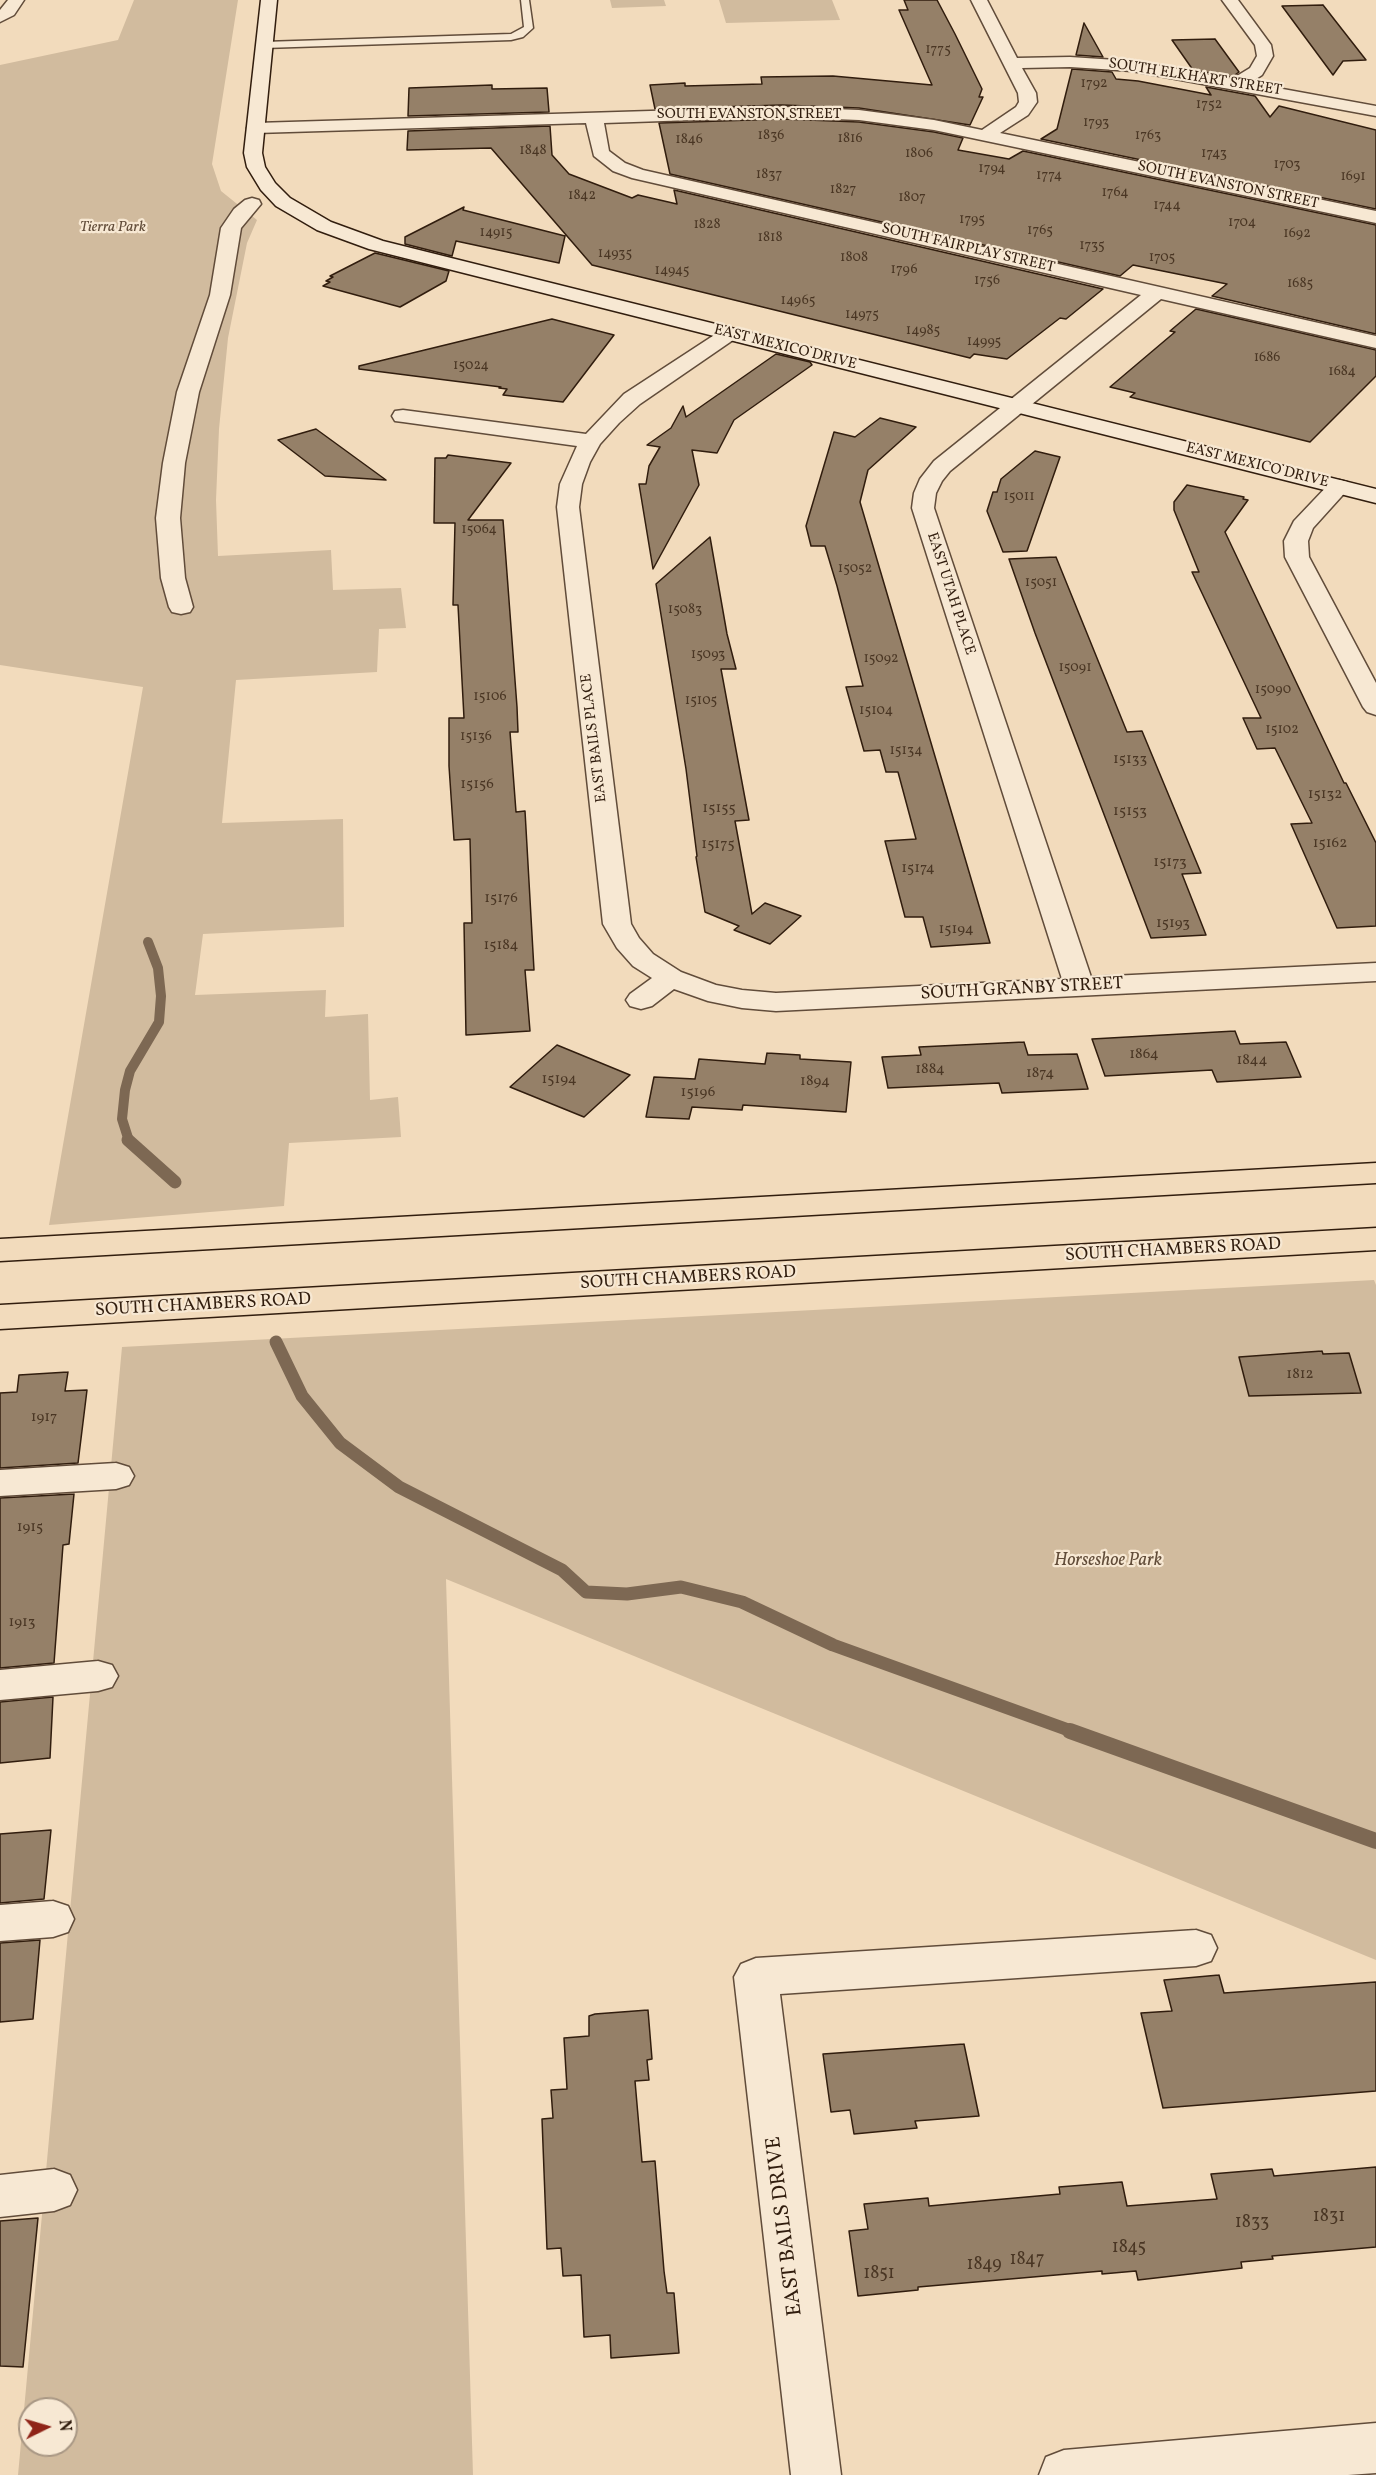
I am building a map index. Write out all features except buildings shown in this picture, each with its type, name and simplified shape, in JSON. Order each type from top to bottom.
[{"type":"main road","points":[[0,1250],[1376,1173]]},
{"type":"main road","name":"SOUTH CHAMBERS ROAD","points":[[0,1317],[1376,1239]]},
{"type":"street","points":[[0,17],[8,12],[16,0]]},
{"type":"street","name":"EAST MEXICO DRIVE","points":[[269,0],[253,153],[257,169],[268,186],[291,207],[324,226],[376,245],[1376,496]]},
{"type":"street","points":[[979,0],[1027,93],[1028,102],[1022,111],[986,135]]},
{"type":"street","points":[[1230,0],[1263,45],[1265,56],[1256,71],[1237,84]]},
{"type":"street","name":"SOUTH ELKHART STREET","points":[[1012,63],[1070,62],[1132,66],[1376,111]]},
{"type":"street","name":"SOUTH EVANSTON STREET","points":[[256,128],[828,113],[904,120],[986,135],[1376,217]]},
{"type":"street","name":"SOUTH FAIRPLAY STREET","points":[[594,118],[600,152],[619,167],[638,174],[1376,342]]},
{"type":"street","points":[[181,607],[173,578],[168,518],[183,415],[220,295],[231,228],[241,213],[252,204]]},
{"type":"street","name":"EAST UTAH PLACE","points":[[1079,987],[923,508],[925,493],[931,479],[942,466],[1157,292]]},
{"type":"street","name":"EAST BAILS PLACE","points":[[671,978],[643,960],[627,942],[617,924],[568,507],[571,484],[579,462],[591,441],[611,418],[632,399],[729,334]]},
{"type":"street","points":[[403,416],[591,441]]},
{"type":"street","points":[[1339,487],[1302,526],[1296,541],[1297,557],[1376,707]]},
{"type":"street","name":"SOUTH GRANBY STREET","points":[[671,978],[708,992],[742,999],[776,1002],[1376,972]]},
{"type":"street","points":[[640,1000],[671,978]]},
{"type":"street","points":[[0,1483],[116,1476]]},
{"type":"street","points":[[0,1685],[98,1676]]},
{"type":"street","points":[[0,1923],[53,1919]]},
{"type":"street","name":"EAST BAILS DRIVE","points":[[816,2475],[756,1977],[1196,1948]]},
{"type":"street","points":[[0,2196],[54,2190]]},
{"type":"street","points":[[1064,2475],[1376,2448]]},
{"type":"lane","points":[[264,45],[511,37],[520,35],[530,28],[525,0]]},
{"type":"green space","name":"Tierra Park","points":[[134,0],[238,0],[212,164],[221,191],[257,220],[247,243],[228,338],[219,429],[216,500],[218,556],[331,550],[333,590],[401,588],[406,628],[379,629],[377,672],[236,680],[222,823],[343,819],[344,927],[203,934],[195,995],[326,990],[325,1017],[368,1014],[370,1100],[398,1097],[401,1137],[289,1143],[284,1206],[49,1225],[143,687],[0,665],[0,65],[118,40]]},
{"type":"green space","points":[[610,0],[664,0],[666,6],[612,8]]},
{"type":"green space","points":[[719,0],[832,0],[840,20],[726,23]]},
{"type":"green space","name":"Horseshoe Park","points":[[1374,1280],[1376,1285],[1376,1960],[446,1579],[473,2475],[18,2475],[20,2457],[78,2457],[78,2397],[25,2397],[122,1347]]},
{"type":"waterway","points":[[129,1141],[122,1119],[125,1090],[130,1071],[159,1022],[161,996],[158,968],[148,942]]},
{"type":"waterway","points":[[129,1141],[175,1182]]},
{"type":"waterway","points":[[276,1342],[302,1396],[340,1443],[399,1487],[562,1570],[586,1592],[627,1594],[681,1587],[742,1602],[833,1645],[1074,1732]]},
{"type":"waterway","points":[[1070,1731],[1376,1841]]}]
